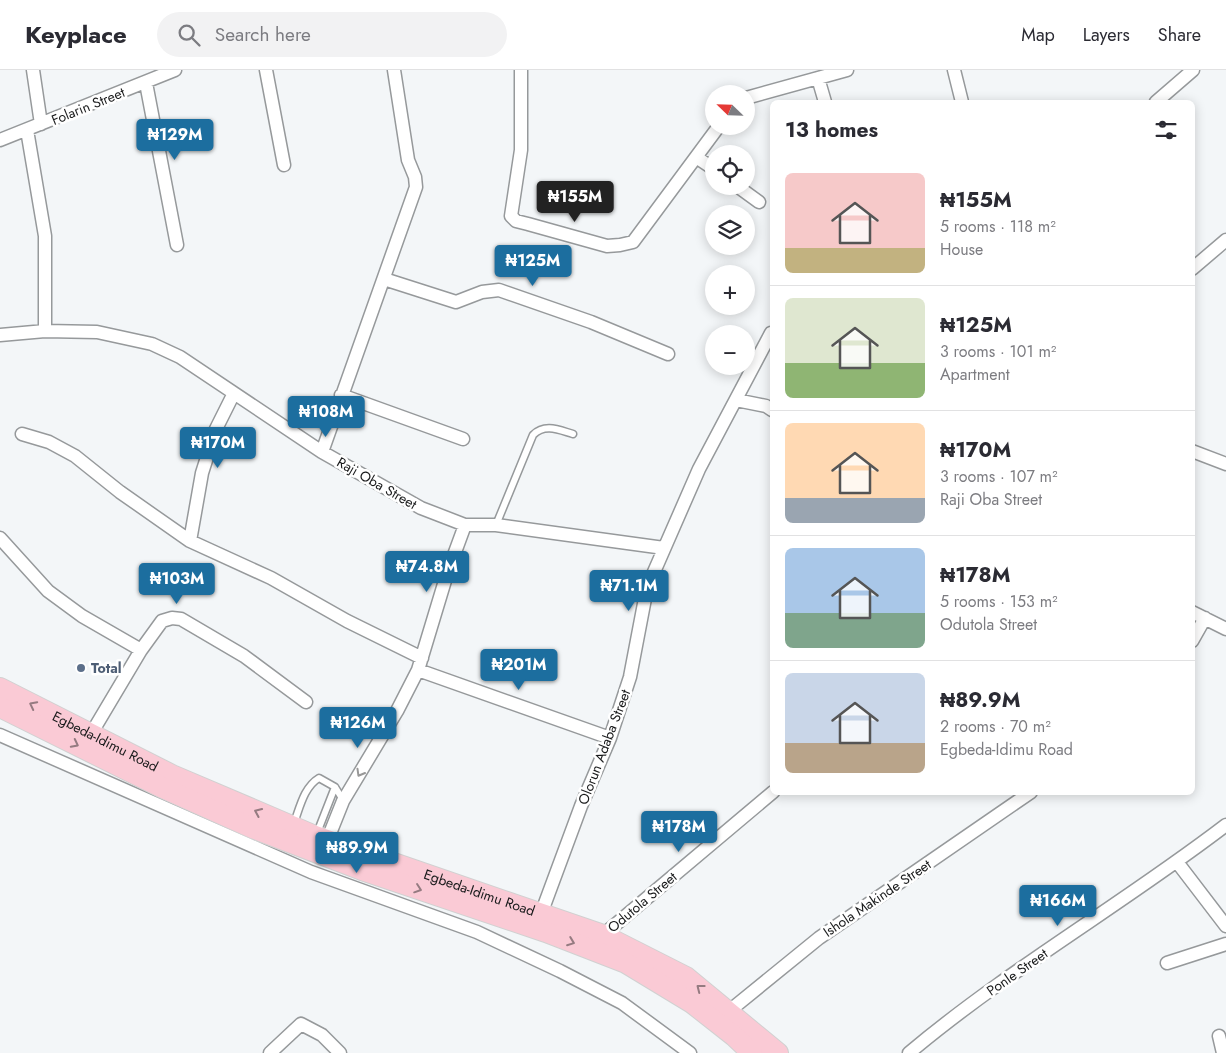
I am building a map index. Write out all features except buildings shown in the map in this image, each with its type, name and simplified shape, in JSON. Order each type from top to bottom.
[{"type":"main road","name":"Egbeda-Idimu Road","points":[[0,688],[172,775],[321,838],[603,935],[686,977],[778,1053]]},
{"type":"main road","name":"Egbeda-Idimu Road","points":[[0,707],[161,787],[255,829],[362,870],[546,932],[626,963],[692,1003],[734,1036],[752,1053]]},
{"type":"street","points":[[33,70],[41,124]]},
{"type":"street","name":"Folarin Street","points":[[0,140],[175,70]]},
{"type":"street","points":[[266,70],[284,165]]},
{"type":"street","points":[[322,452],[416,187],[415,177],[408,160],[394,70]]},
{"type":"street","points":[[521,70],[521,150],[510,216],[516,221],[607,246],[633,242],[713,135]]},
{"type":"street","points":[[755,96],[846,70]]},
{"type":"street","points":[[954,70],[962,100]]},
{"type":"street","points":[[1158,100],[1193,70]]},
{"type":"street","points":[[818,78],[824,100]]},
{"type":"street","points":[[146,82],[177,245]]},
{"type":"street","points":[[27,130],[46,236],[45,331]]},
{"type":"street","points":[[696,157],[705,164]]},
{"type":"street","points":[[749,195],[759,202]]},
{"type":"street","points":[[1195,267],[1226,240]]},
{"type":"street","points":[[384,278],[456,302],[482,292],[499,290],[591,322],[668,354]]},
{"type":"street","name":"Raji Oba Street","points":[[0,334],[45,331],[97,332],[152,344],[180,358],[322,452],[421,508],[465,525],[496,525],[664,548]]},
{"type":"street","name":"Olorun Adaba Street","points":[[541,914],[581,806],[610,738],[630,677],[647,588],[699,469],[770,335]]},
{"type":"street","points":[[190,541],[202,473],[216,429],[234,393]]},
{"type":"street","points":[[341,395],[463,438]]},
{"type":"street","points":[[736,400],[766,406],[770,409]]},
{"type":"street","points":[[22,434],[49,442],[76,456],[120,492],[190,541],[271,578],[420,664],[610,738]]},
{"type":"street","points":[[1195,452],[1226,464]]},
{"type":"street","points":[[321,838],[397,711],[420,664],[447,574],[465,525]]},
{"type":"street","points":[[0,538],[48,591],[82,616],[141,650]]},
{"type":"street","points":[[1195,613],[1226,629]]},
{"type":"street","points":[[91,734],[141,650],[162,621],[172,618],[181,619],[244,656],[306,702]]},
{"type":"street","points":[[1195,636],[1205,618]]},
{"type":"street","points":[[0,735],[311,872],[477,932],[560,971],[622,1004],[690,1053]]},
{"type":"street","name":"Odutola Street","points":[[603,935],[770,795]]},
{"type":"street","name":"Ishola Makinde Street","points":[[728,1012],[819,938],[1027,795]]},
{"type":"street","name":"Ponle Street","points":[[909,1053],[999,983],[1177,862],[1226,825]]},
{"type":"street","points":[[1177,862],[1226,926]]},
{"type":"street","points":[[1167,963],[1226,944]]},
{"type":"street","points":[[270,1053],[301,1024],[322,1035],[340,1053]]},
{"type":"street","points":[[1218,1036],[1223,1053]]},
{"type":"lane","points":[[496,525],[533,434],[539,429],[552,427],[573,434]]},
{"type":"lane","points":[[292,826],[312,782],[319,778],[335,787],[343,801]]},
{"type":"lane","points":[[321,838],[335,787]]},
{"type":"place","name":"Total","points":[[81,668]]}]
